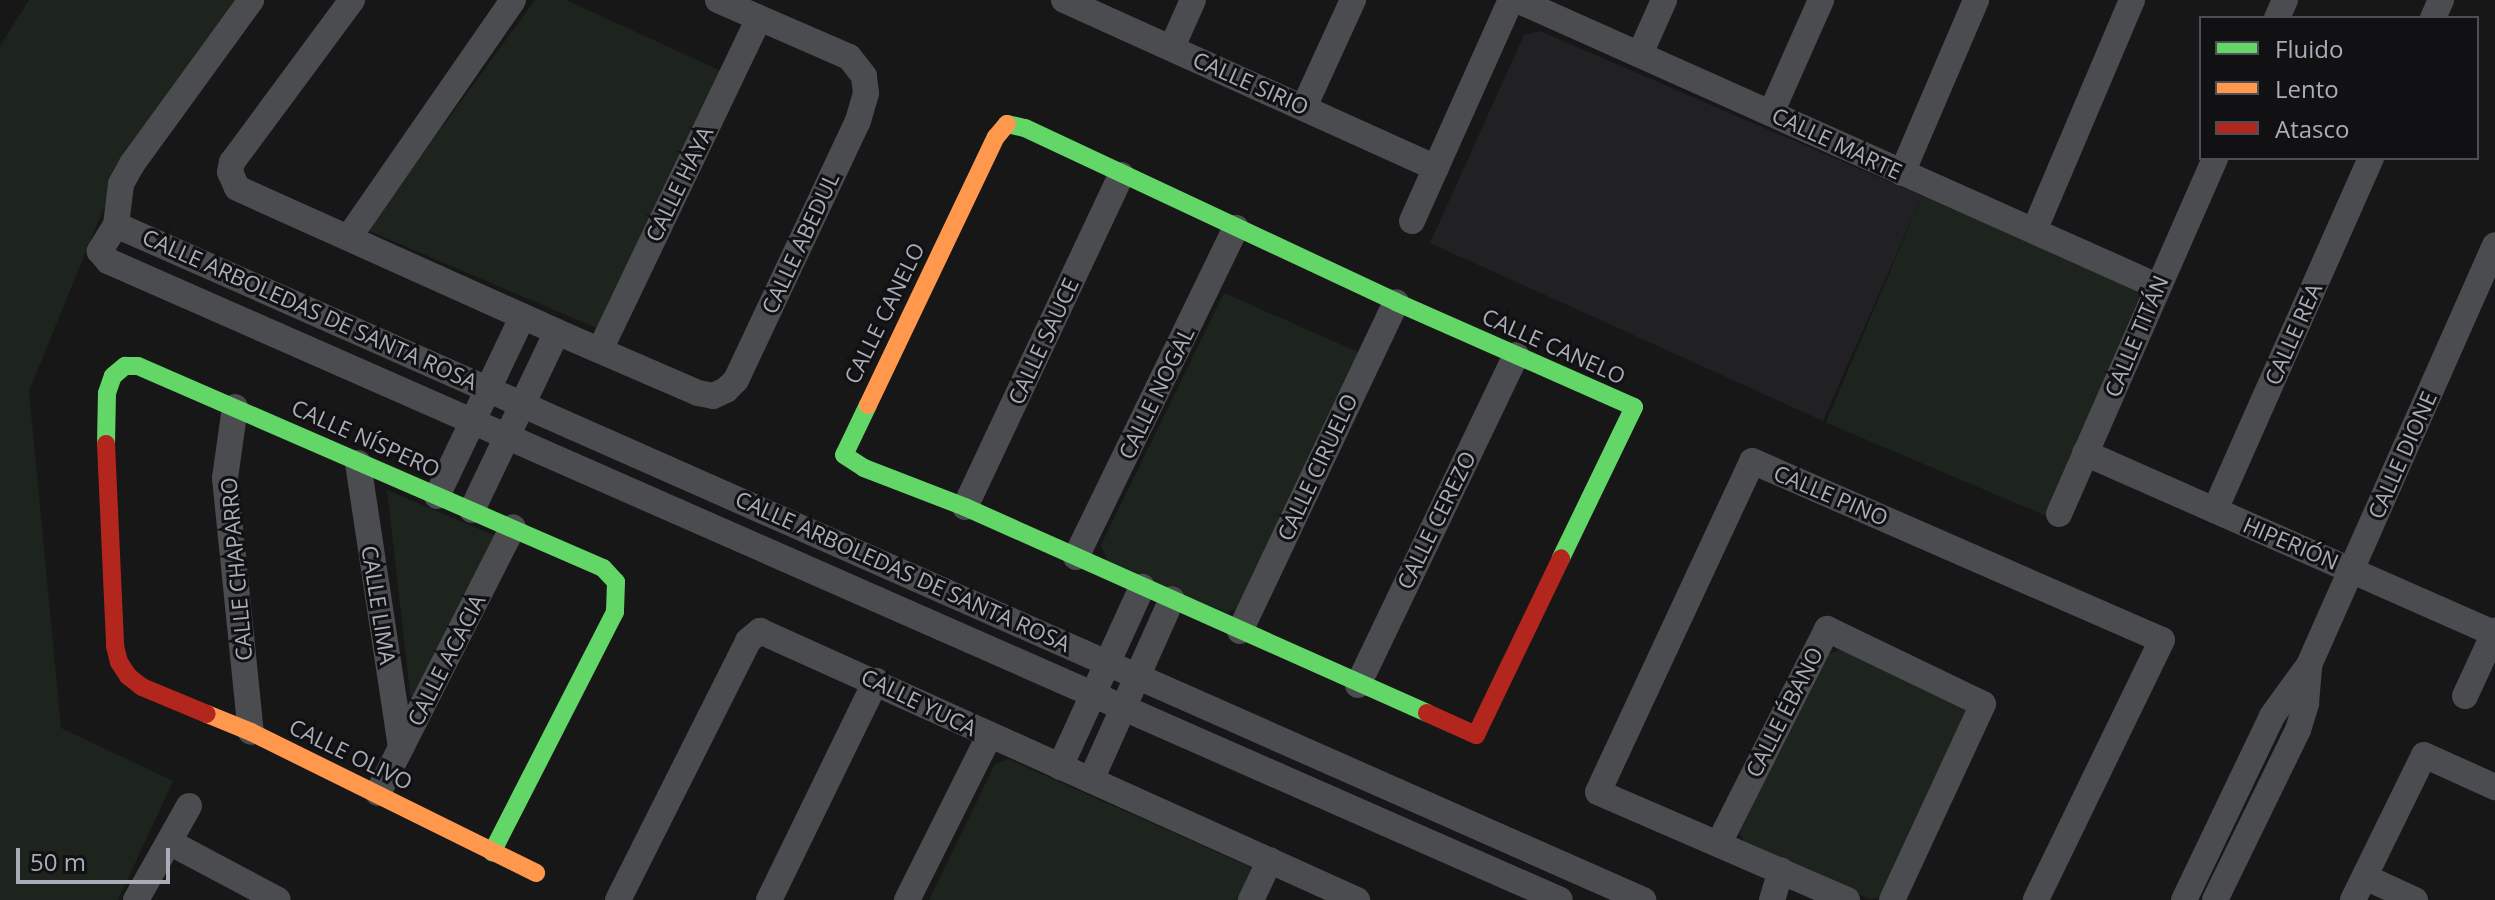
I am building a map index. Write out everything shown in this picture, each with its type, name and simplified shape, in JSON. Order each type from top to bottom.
[{"type":"street","points":[[116,225],[121,184],[132,164],[251,0]]},
{"type":"street","name":"CALLE ABEDUL","points":[[352,0],[232,162],[232,181],[247,193],[557,332],[698,393],[713,396],[726,390],[736,380],[858,121],[866,93],[864,76],[849,57],[718,0]]},
{"type":"street","points":[[349,237],[513,0]]},
{"type":"street","name":"CALLE SIRIO","points":[[1064,0],[1436,168]]},
{"type":"street","points":[[1172,47],[1193,0]]},
{"type":"street","points":[[1304,107],[1353,0]]},
{"type":"street","points":[[1412,221],[1511,0]]},
{"type":"street","name":"CALLE MARTE","points":[[1517,0],[2157,286]]},
{"type":"street","points":[[1640,54],[1664,0]]},
{"type":"street","points":[[1771,113],[1821,0]]},
{"type":"street","points":[[1902,173],[1976,0]]},
{"type":"street","points":[[2034,231],[2132,0]]},
{"type":"street","name":"CALLE HAYA","points":[[600,350],[759,18]]},
{"type":"street","name":"CALLE CANELO","points":[[1007,124],[1018,125],[1236,228],[1634,407],[1476,735],[1358,685],[965,507],[856,464],[844,455],[1001,129],[1007,124]]},
{"type":"street","name":"CALLE TITÁN","points":[[2059,514],[2214,160]]},
{"type":"street","name":"CALLE REA","points":[[2215,510],[2370,160]]},
{"type":"street","name":"CALLE SAUCE","points":[[965,507],[1121,175]]},
{"type":"street","name":"CALLE ARBOLEDAS DE SANTA ROSA","points":[[1560,900],[108,261],[100,251],[116,225],[523,402],[1643,900]]},
{"type":"street","name":"CALLE NOGAL","points":[[1076,557],[1236,228]]},
{"type":"street","name":"CALLE DIONE","points":[[2184,900],[2272,716],[2309,665],[2495,245]]},
{"type":"street","name":"CALLE CIRUELO","points":[[1240,631],[1396,302]]},
{"type":"street","points":[[437,496],[523,316]]},
{"type":"street","points":[[472,510],[557,332]]},
{"type":"street","name":"CALLE CEREZO","points":[[1358,685],[1516,355]]},
{"type":"street","name":"CALLE NÍSPERO","points":[[142,687],[123,669],[115,646],[105,468],[107,393],[113,376],[125,366],[138,366],[513,527],[603,568],[616,582],[618,596],[615,612],[492,852]]},
{"type":"street","name":"CALLE CHAPARRO","points":[[235,407],[225,478],[251,732]]},
{"type":"street","name":"HIPERIÓN","points":[[2085,453],[2495,633]]},
{"type":"street","name":"CALLE PINO","points":[[1847,900],[1808,892],[1781,870],[1598,792],[1752,461],[2162,640],[2036,900]]},
{"type":"street","name":"CALLE LIMA","points":[[358,463],[401,748]]},
{"type":"street","name":"CALLE ACACIA","points":[[378,793],[513,527]]},
{"type":"street","points":[[1060,767],[1142,587]]},
{"type":"street","points":[[1091,780],[1140,677],[1172,599]]},
{"type":"street","name":"CALLE ÉBANO","points":[[1719,843],[1827,629],[1983,704],[1892,900]]},
{"type":"street","name":"CALLE YUCA","points":[[618,900],[753,633],[760,631],[1357,900]]},
{"type":"street","points":[[2465,696],[2495,633]]},
{"type":"street","name":"CALLE DIONE","points":[[2215,900],[2298,730],[2306,703],[2309,665]]},
{"type":"street","points":[[769,900],[876,681]]},
{"type":"street","name":"CALLE OLIVO","points":[[142,687],[251,732],[536,873]]},
{"type":"street","points":[[907,900],[989,736]]},
{"type":"street","points":[[2415,900],[2359,888],[2424,755],[2495,787]]},
{"type":"street","points":[[136,900],[189,806]]},
{"type":"street","points":[[169,842],[278,900]]},
{"type":"street","points":[[1251,900],[1270,860]]},
{"type":"street","points":[[1772,900],[1781,870]]},
{"type":"shaded area","points":[[29,0],[263,0],[102,212],[29,391],[61,728],[173,781],[118,900],[0,900],[0,46]]},
{"type":"shaded area","points":[[535,0],[566,0],[721,71],[596,328],[367,230]]},
{"type":"shaded area","points":[[1540,31],[1922,196],[1823,421],[1430,243],[1524,35]]},
{"type":"shaded area","points":[[1922,196],[2145,291],[2049,517],[1826,422]]},
{"type":"shaded area","points":[[1224,293],[1360,353],[1243,606],[1227,613],[1109,565],[1101,545]]},
{"type":"shaded area","points":[[387,490],[498,537],[411,701]]},
{"type":"shaded area","points":[[1841,649],[1964,705],[1971,723],[1885,897],[1869,899],[1745,843],[1738,830],[1824,656]]},
{"type":"shaded area","points":[[1008,759],[1250,867],[1255,880],[1245,900],[929,900],[995,764]]},
{"type":"traffic: fast","points":[[1007,124],[1025,128],[1396,302],[1634,407],[1561,558]]},
{"type":"traffic: fast","points":[[106,444],[107,393],[113,376],[125,366],[138,366],[603,568],[616,582],[615,612],[492,852]]},
{"type":"traffic: fast","points":[[868,405],[844,455],[864,468],[965,507],[1427,713]]},
{"type":"traffic: slow","points":[[868,405],[996,137],[1007,124]]},
{"type":"traffic: slow","points":[[207,714],[251,732],[536,873]]},
{"type":"traffic: jam","points":[[106,444],[115,646],[119,662],[128,676],[142,687],[207,714]]},
{"type":"traffic: jam","points":[[1427,713],[1476,735],[1561,558]]}]
